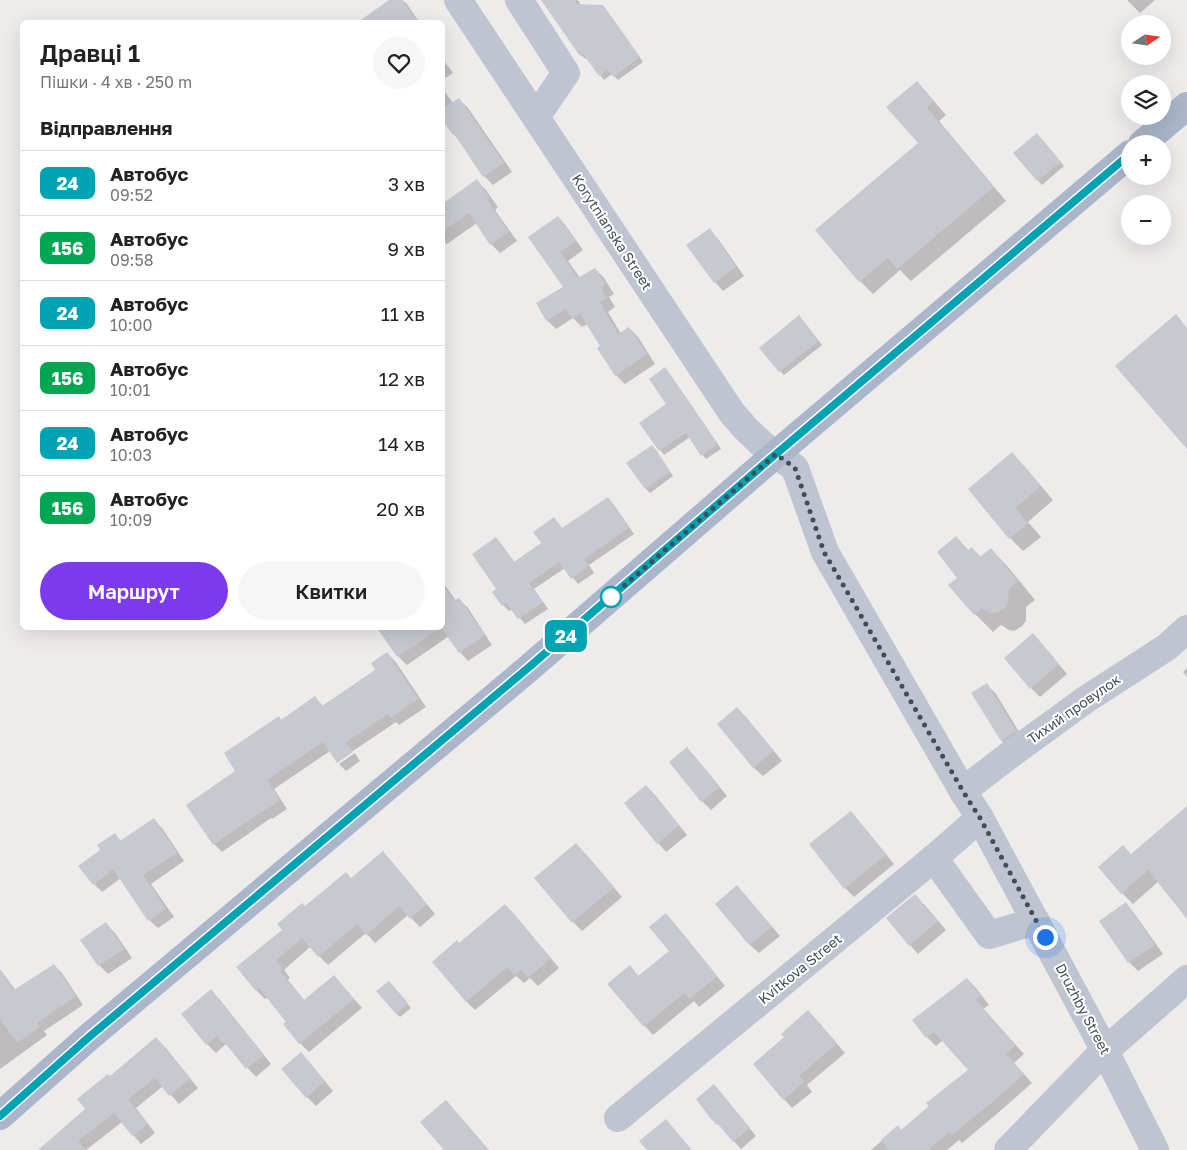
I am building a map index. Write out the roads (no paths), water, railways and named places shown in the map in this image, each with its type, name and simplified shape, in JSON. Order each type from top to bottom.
[{"type":"main road","points":[[1153,135],[1187,106]]},
{"type":"main road","points":[[0,1116],[89,1037],[528,668],[776,454],[1121,162]]},
{"type":"street","name":"Korytnianska Street","points":[[458,0],[732,413],[747,430],[776,454]]},
{"type":"street","points":[[520,0],[566,72],[536,117]]},
{"type":"street","name":"Druzhby Street","points":[[776,454],[795,468],[824,552],[980,818],[1105,1051],[1154,1150]]},
{"type":"street","name":"Тихий провулок","points":[[964,793],[973,783],[1017,750],[1085,700],[1167,647],[1187,629]]},
{"type":"street","name":"Kvitkova Street","points":[[618,1118],[980,818]]},
{"type":"street","points":[[934,858],[989,935],[1036,921]]},
{"type":"street","points":[[1008,1150],[1105,1051],[1187,979]]}]
